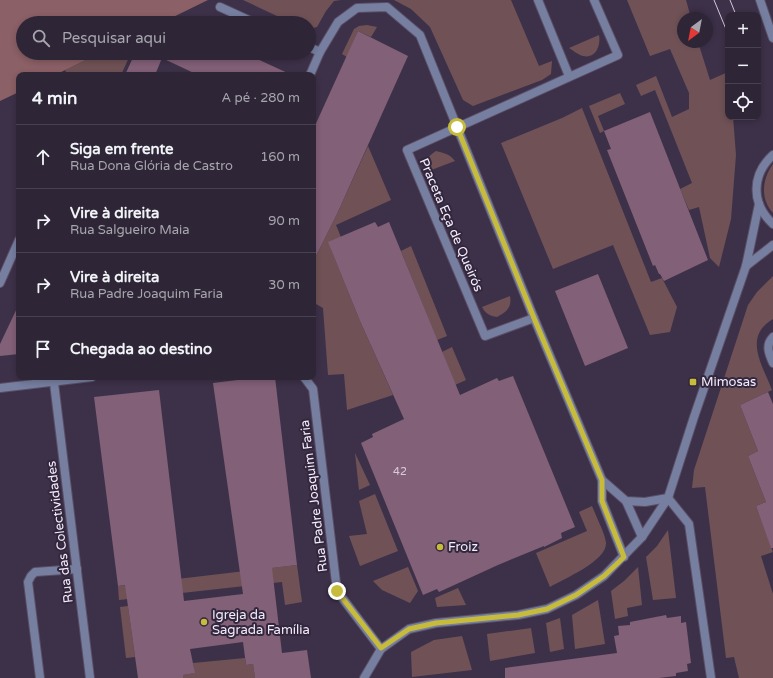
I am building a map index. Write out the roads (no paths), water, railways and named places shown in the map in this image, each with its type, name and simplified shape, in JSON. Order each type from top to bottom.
[{"type":"street","points":[[538,0],[569,76]]},
{"type":"street","name":"Praceta Eça de Queirós","points":[[534,318],[485,336],[407,150],[618,55],[594,0]]},
{"type":"street","points":[[760,0],[773,38]]},
{"type":"street","points":[[220,7],[240,16]]},
{"type":"street","points":[[311,72],[320,52],[338,22],[357,8],[387,7],[420,35],[534,318],[602,480],[602,501],[624,557]]},
{"type":"street","points":[[316,50],[320,52]]},
{"type":"street","points":[[773,155],[766,161],[759,175],[756,189],[759,204],[765,217],[773,224]]},
{"type":"street","points":[[364,678],[381,648],[409,629],[436,623],[518,615],[547,609],[576,595],[604,576],[642,537],[668,498],[746,266],[759,204]]},
{"type":"street","points":[[746,266],[773,245]]},
{"type":"street","points":[[0,282],[16,247]]},
{"type":"street","points":[[773,337],[771,339],[768,352],[773,363]]},
{"type":"street","points":[[0,388],[73,380]]},
{"type":"street","name":"Rua Padre Joaquim Faria","points":[[306,380],[312,389],[337,591],[381,648]]},
{"type":"street","name":"Rua das Colectividades","points":[[54,383],[90,678]]},
{"type":"street","points":[[602,480],[626,501],[642,537]]},
{"type":"street","points":[[626,501],[645,502],[668,498]]},
{"type":"street","points":[[668,498],[689,524],[711,678]]},
{"type":"street","points":[[40,678],[28,582],[35,572],[77,569]]},
{"type":"tram line","points":[[714,0],[725,27]]},
{"type":"tram line","points":[[730,0],[735,12]]},
{"type":"place","name":"Mimosas","points":[[693,382]]},
{"type":"place","name":"Froiz","points":[[440,547]]},
{"type":"place","name":"Igreja da Sagrada Família","points":[[204,622]]}]
